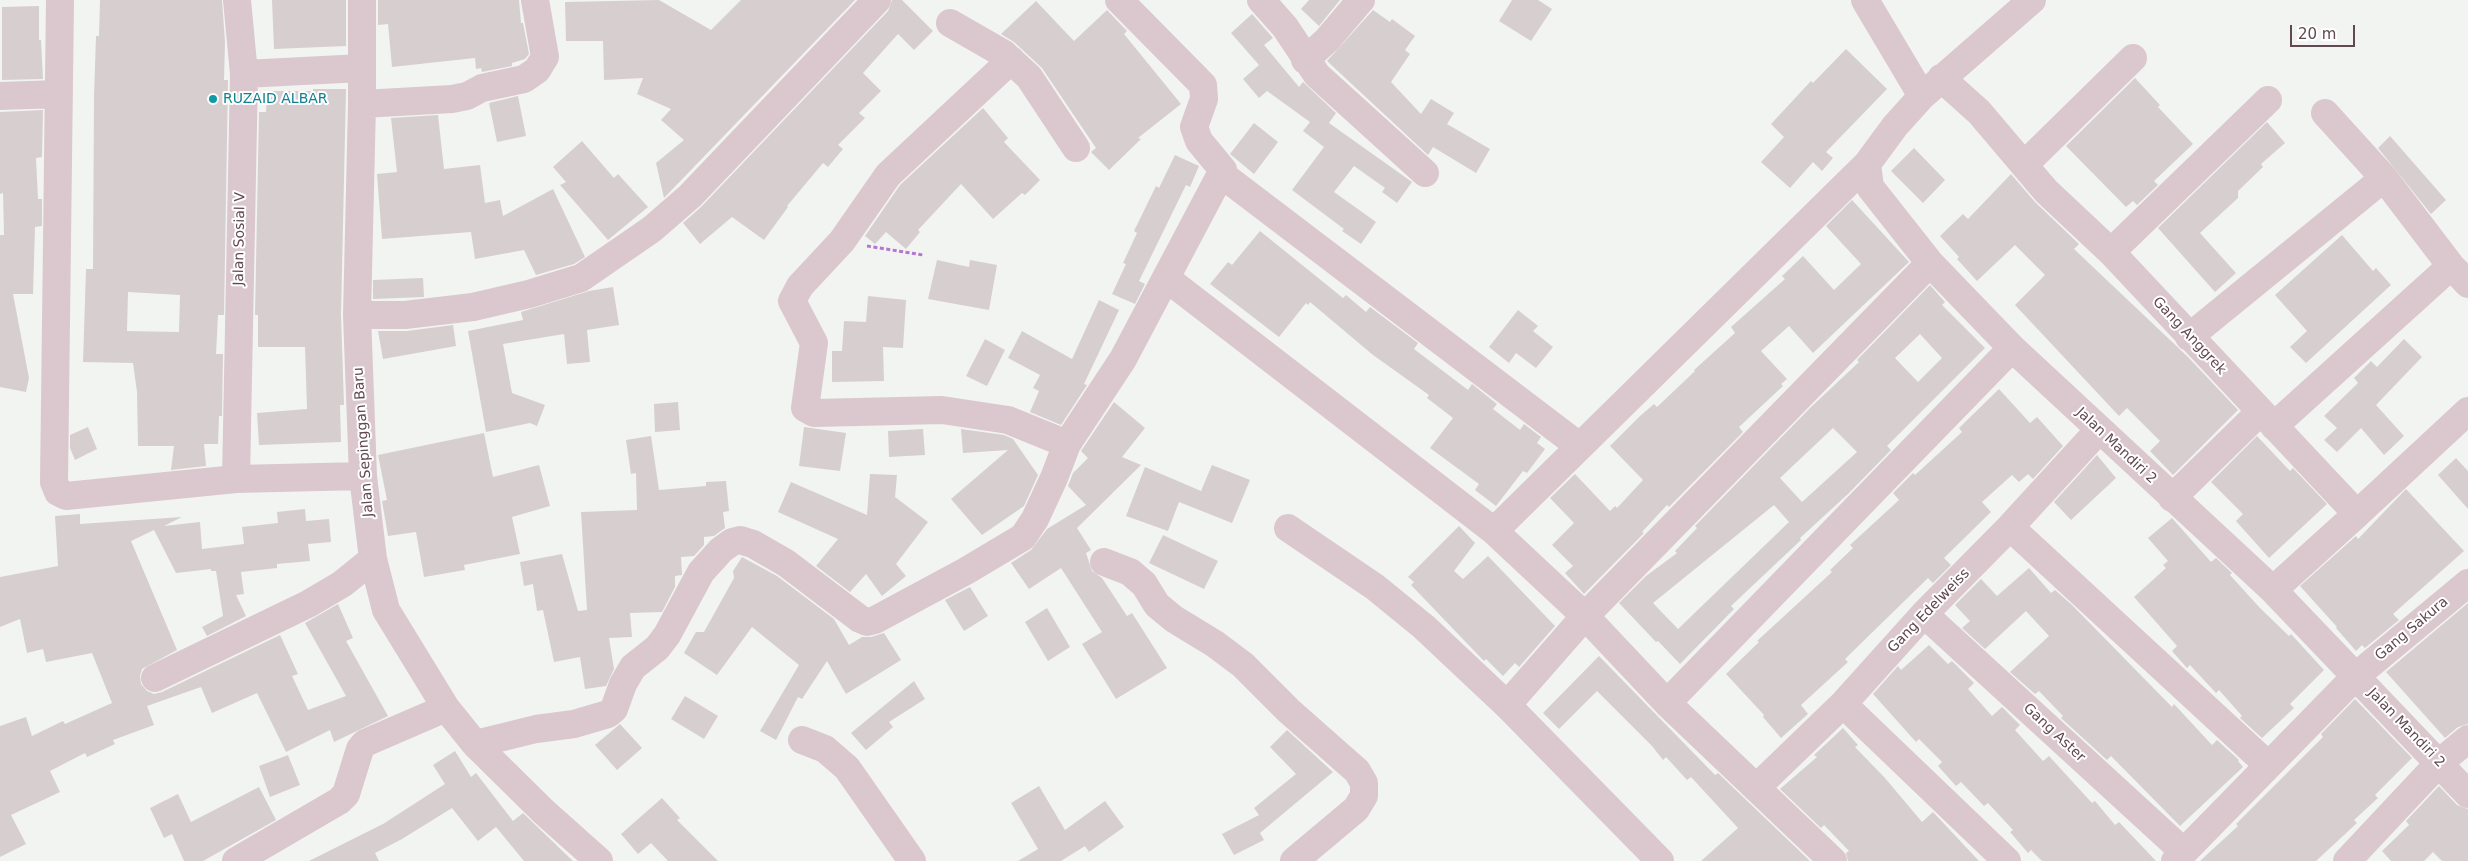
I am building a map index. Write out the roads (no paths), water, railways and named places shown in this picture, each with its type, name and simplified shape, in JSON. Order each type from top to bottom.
[{"type":"street","points":[[60,0],[54,482],[58,492],[66,496],[236,479],[363,476]]},
{"type":"street","name":"Jalan Sosial V","points":[[236,0],[244,74],[236,479]]},
{"type":"street","name":"Jalan Sepinggan Baru","points":[[362,0],[362,104],[357,316],[363,476],[373,560],[386,610],[446,708],[475,744],[543,811],[599,861]]},
{"type":"street","points":[[362,104],[452,99],[467,96],[482,88],[524,79],[537,70],[545,58],[535,0]]},
{"type":"street","points":[[357,316],[405,315],[473,307],[529,294],[581,278],[652,229],[728,158],[876,0]]},
{"type":"street","points":[[1120,0],[1203,86],[1204,99],[1194,127],[1199,142],[1223,170],[1225,177],[1579,446]]},
{"type":"street","points":[[1261,0],[1285,26],[1305,60],[1317,75],[1425,174]]},
{"type":"street","points":[[1305,60],[1328,40],[1361,0]]},
{"type":"street","name":"Gang Anggrek","points":[[1866,0],[1931,87],[1979,112],[2046,191],[2111,252],[2357,514]]},
{"type":"street","points":[[1494,531],[1867,164],[1895,126],[1931,87],[2032,0]]},
{"type":"street","points":[[950,23],[1004,54],[1029,77],[1076,148]]},
{"type":"street","points":[[2025,164],[2133,58]]},
{"type":"street","points":[[1011,60],[888,176],[842,241],[800,286],[792,300],[814,343],[804,408],[814,413],[942,410],[1008,420],[1067,444]]},
{"type":"street","points":[[244,74],[362,68]]},
{"type":"street","points":[[0,96],[59,94]]},
{"type":"street","points":[[2111,252],[2268,100]]},
{"type":"street","points":[[2172,498],[2267,419],[2459,275],[2384,178],[2325,113]]},
{"type":"street","name":"Jalan Mandiri 2","points":[[1867,164],[1870,187],[1930,263],[2012,348],[2273,590],[2468,794]]},
{"type":"street","points":[[475,744],[536,729],[574,724],[608,714],[614,709],[623,684],[633,667],[658,648],[667,635],[701,572],[721,550],[732,542],[740,540],[753,544],[786,563],[860,620],[867,622],[875,620],[999,553],[1023,537],[1035,519],[1067,444],[1123,359],[1223,170]]},
{"type":"street","points":[[2189,337],[2384,178]]},
{"type":"street","points":[[1507,704],[1585,616],[1930,263]]},
{"type":"street","points":[[1166,278],[1494,531],[1585,616],[1667,704],[1833,861]]},
{"type":"street","points":[[1667,704],[2012,348]]},
{"type":"street","points":[[2273,590],[2468,411]]},
{"type":"street","name":"Gang Edelweiss","points":[[1756,788],[1843,704],[1924,614],[2010,527],[2099,430]]},
{"type":"street","points":[[2010,527],[2268,765]]},
{"type":"street","points":[[1288,528],[1374,587],[1424,627],[1507,704],[1660,861]]},
{"type":"street","points":[[156,678],[308,604],[342,584],[373,560]]},
{"type":"street","points":[[1104,562],[1130,572],[1144,584],[1157,605],[1174,619],[1216,644],[1243,665],[1289,711],[1357,771],[1364,783],[1364,796],[1356,809],[1294,861]]},
{"type":"street","name":"Gang Sakura","points":[[2180,856],[2356,676],[2468,583]]},
{"type":"street","name":"Gang Aster","points":[[1924,614],[2180,856]]},
{"type":"street","points":[[1843,704],[2007,861]]},
{"type":"street","points":[[236,861],[339,801],[346,794],[360,749],[366,744],[446,708]]},
{"type":"street","points":[[2346,861],[2439,762],[2468,739]]},
{"type":"street","points":[[802,740],[825,749],[847,768],[912,861]]},
{"type":"place","name":"RUZAID ALBAR","points":[[213,99]]}]
